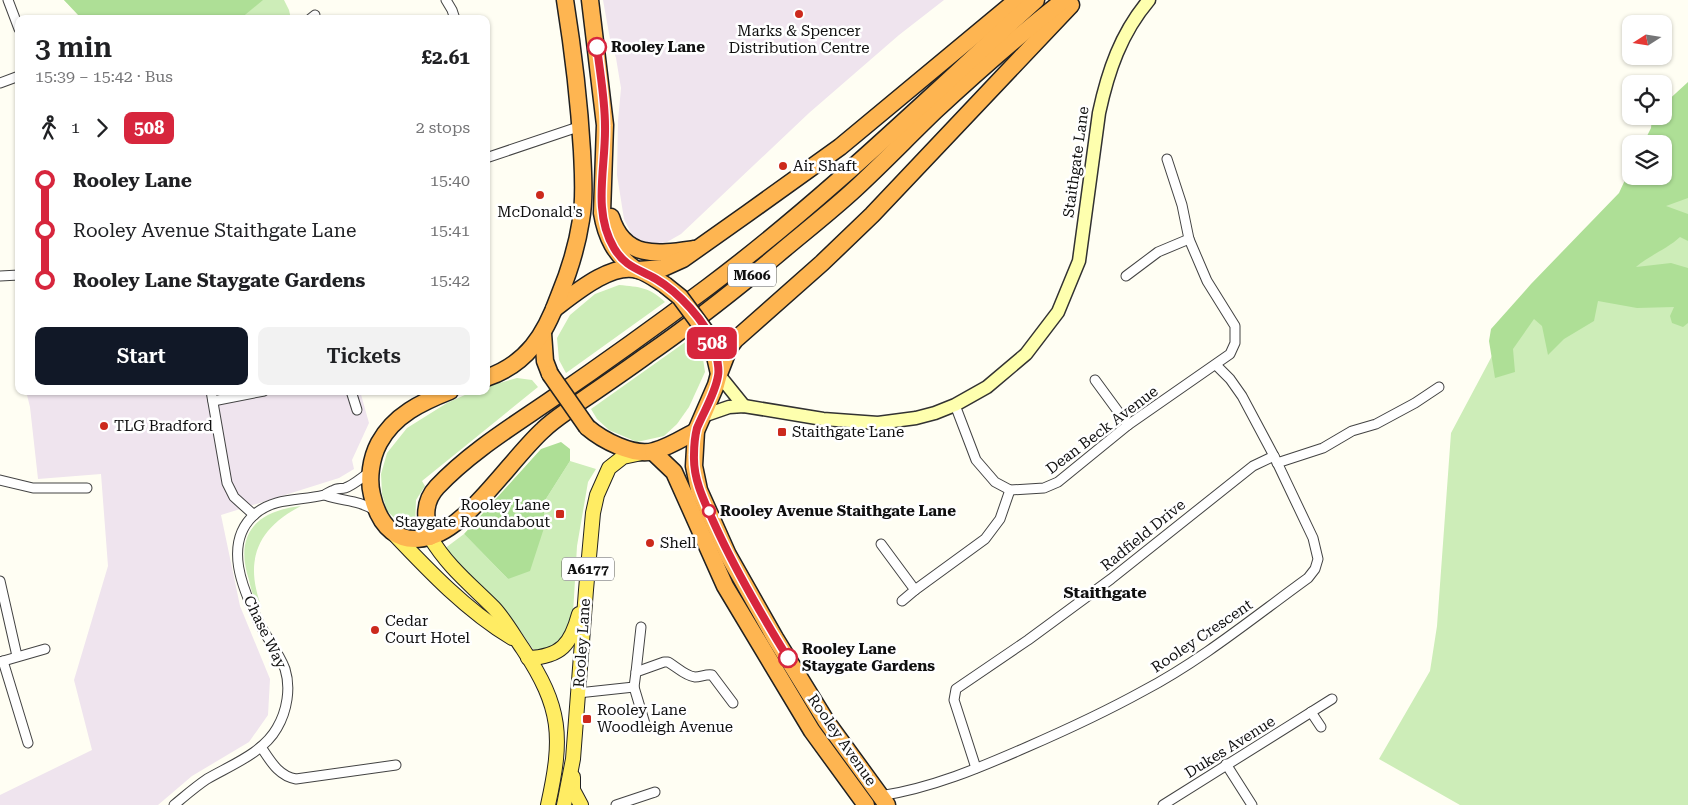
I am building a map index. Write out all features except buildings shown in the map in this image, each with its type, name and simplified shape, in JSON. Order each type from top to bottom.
[{"type":"highway","points":[[490,376],[521,359],[543,333],[570,269],[581,219],[583,189],[580,126],[575,66],[565,0]]},
{"type":"highway","points":[[590,0],[605,125],[602,200],[604,226],[614,248],[625,262],[680,296],[711,339],[719,374],[700,423]]},
{"type":"highway","points":[[554,309],[604,275],[654,269],[674,264],[682,259],[840,147],[890,108],[1017,0]]},
{"type":"highway","name":"M606","points":[[1036,0],[838,181],[723,276],[664,320],[504,432],[443,481],[432,493],[426,504],[426,519],[430,537],[461,518],[484,496],[543,430],[684,329],[854,190],[936,110],[1023,32],[1064,0]]},
{"type":"highway","name":"M606","points":[[719,374],[734,340],[822,263],[872,215],[1075,0]]},
{"type":"highway","points":[[604,170],[607,201],[612,222],[618,233],[627,242],[639,249],[658,253],[696,248]]},
{"type":"highway","points":[[543,333],[545,362],[550,374],[587,427],[598,437],[619,446],[648,452]]},
{"type":"highway","points":[[430,537],[411,539],[393,533],[382,522],[371,494],[370,472],[376,451],[388,429],[405,413],[423,402],[440,395]]},
{"type":"highway","name":"A6177","points":[[648,452],[668,446],[700,423]]},
{"type":"highway","name":"Rooley Avenue","points":[[700,423],[694,456],[696,477],[703,498],[728,554],[775,638],[826,721],[884,800]]},
{"type":"highway","name":"Rooley Avenue","points":[[648,452],[674,472],[725,586],[807,723],[866,805]]},
{"type":"main road","name":"Rooley Lane","points":[[573,759],[593,513],[597,495],[609,468],[623,457],[648,452]]},
{"type":"main road","points":[[393,533],[422,564],[490,624],[517,641]]},
{"type":"main road","points":[[430,537],[446,561],[496,610],[542,679],[553,704],[558,738],[548,805]]},
{"type":"main road","points":[[528,658],[549,655],[558,651],[569,641],[575,628],[586,590]]},
{"type":"main road","points":[[573,759],[573,790],[581,805]]},
{"type":"main road","name":"A6177","points":[[564,805],[573,759]]},
{"type":"street","points":[[8,0],[15,18]]},
{"type":"street","points":[[446,0],[453,14]]},
{"type":"street","name":"Staithgate Lane","points":[[700,423],[729,408],[744,406],[823,419],[878,423],[916,418],[955,405],[987,387],[1026,354],[1058,312],[1079,261],[1099,113],[1110,68],[1118,48],[1131,25],[1149,0]]},
{"type":"street","points":[[0,83],[15,77]]},
{"type":"street","points":[[490,157],[580,126]]},
{"type":"street","name":"Dean Beck Avenue","points":[[1010,490],[1044,488],[1058,482],[1128,426],[1216,365],[1230,354],[1236,343],[1236,326],[1208,281],[1189,239],[1182,205],[1167,159]]},
{"type":"street","points":[[1126,276],[1158,252],[1189,239]]},
{"type":"street","points":[[0,276],[15,274]]},
{"type":"street","name":"Rooley Crescent","points":[[884,800],[950,779],[1078,724],[1144,691],[1211,649],[1308,578],[1315,569],[1318,559],[1316,547],[1275,460],[1242,396],[1230,379],[1216,365]]},
{"type":"street","points":[[719,374],[744,406]]},
{"type":"street","points":[[1096,380],[1128,426]]},
{"type":"street","name":"Radfield Drive","points":[[976,768],[954,700],[956,689],[1028,640],[1111,579],[1252,466],[1323,448],[1352,431],[1376,424],[1415,403],[1438,387]]},
{"type":"street","points":[[212,395],[228,483],[234,497],[254,515]]},
{"type":"street","points":[[214,401],[244,395]]},
{"type":"street","points":[[352,395],[357,410]]},
{"type":"street","points":[[902,601],[985,539],[1000,519],[1010,490],[994,482],[976,460],[955,405]]},
{"type":"street","points":[[325,495],[352,484],[370,472]]},
{"type":"street","points":[[0,481],[33,488],[87,488]]},
{"type":"street","points":[[325,495],[336,499],[362,503],[377,512]]},
{"type":"street","name":"Chase Way","points":[[174,805],[205,781],[261,747],[277,728],[286,705],[288,694],[285,670],[256,616],[239,570],[237,558],[238,540],[243,528],[254,515],[265,507],[279,502],[325,495]]},
{"type":"street","points":[[881,544],[915,590]]},
{"type":"street","points":[[0,581],[17,656]]},
{"type":"street","points":[[641,627],[634,687],[646,726]]},
{"type":"street","points":[[28,743],[2,661],[45,649]]},
{"type":"street","points":[[636,672],[668,662],[691,676],[712,675],[733,703]]},
{"type":"street","points":[[578,693],[634,687]]},
{"type":"street","name":"Dukes Avenue","points":[[1162,805],[1332,699]]},
{"type":"street","points":[[1312,712],[1321,727]]},
{"type":"street","points":[[261,747],[283,774],[296,779],[396,765]]},
{"type":"street","points":[[1226,764],[1252,805]]},
{"type":"street","points":[[616,805],[655,792]]},
{"type":"shaded area","points":[[603,0],[944,0],[899,35],[809,113],[681,234],[667,242],[656,244],[636,238],[631,233],[624,219],[617,175],[621,88]]},
{"type":"shaded area","points":[[27,395],[361,395],[369,423],[352,460],[354,469],[339,478],[221,515],[240,606],[270,679],[268,715],[249,742],[192,776],[158,805],[0,805],[0,795],[92,750],[74,680],[108,566],[101,474],[38,479]]},
{"type":"green space","points":[[64,0],[284,0],[290,15],[78,15]]},
{"type":"green space","points":[[64,0],[263,0],[245,15],[78,15]]},
{"type":"green space","points":[[1688,82],[1688,198],[1666,206],[1688,214],[1688,241],[1680,237],[1636,267],[1671,263],[1688,268],[1688,323],[1683,327],[1672,323],[1670,316],[1674,307],[1637,308],[1598,301],[1594,321],[1564,339],[1548,355],[1542,326],[1534,319],[1513,349],[1515,372],[1495,378],[1489,341],[1491,329],[1531,284],[1619,193],[1623,185],[1672,185],[1672,135],[1648,135],[1651,125],[1672,125],[1672,97]]},
{"type":"green space","points":[[1688,119],[1688,805],[1460,805],[1379,759],[1430,671],[1437,626],[1451,433],[1501,339],[1655,185],[1672,185],[1672,157]]},
{"type":"green space","points":[[619,285],[644,289],[654,293],[665,302],[566,373],[559,360],[557,338],[570,315],[595,294]]},
{"type":"green space","points":[[691,338],[702,352],[705,372],[689,407],[677,424],[664,436],[637,442],[609,430],[597,419],[591,409]]},
{"type":"green space","points":[[517,378],[532,380],[538,387],[422,481],[425,486],[416,500],[415,527],[411,528],[400,523],[387,511],[382,494],[381,474],[387,453],[407,428],[447,403],[465,395],[490,395],[490,386]]},
{"type":"green space","points":[[561,442],[570,449],[570,461],[544,502],[544,528],[530,571],[508,579],[464,534],[541,449]]},
{"type":"green space","points":[[570,461],[596,469],[588,482],[577,546],[573,614],[567,633],[552,647],[540,652],[533,649],[512,619],[450,560],[444,549],[464,534],[508,579],[544,528],[544,502]]},
{"type":"green space","points":[[301,506],[273,525],[264,536],[258,548],[254,576],[262,608],[253,595],[245,564],[244,550],[247,538],[252,528],[261,519],[272,513]]},
{"type":"bus line","name":"508","points":[[597,47],[605,125],[602,200],[604,226],[620,257],[635,269],[655,278],[680,296],[711,339],[719,374],[696,431],[694,466],[699,490],[728,554],[788,658]]},
{"type":"place","name":"Marks & Spencer Distribution Centre","points":[[799,14]]},
{"type":"place","name":"Rooley Lane","points":[[597,47]]},
{"type":"place","name":"Air Shaft","points":[[783,166]]},
{"type":"place","name":"McDonald's","points":[[540,195]]},
{"type":"place","name":"TLG Bradford","points":[[104,426]]},
{"type":"place","name":"Staithgate Lane","points":[[782,432]]},
{"type":"place","name":"Rooley Avenue Staithgate Lane","points":[[709,511]]},
{"type":"place","name":"Rooley Lane Staygate Roundabout","points":[[560,514]]},
{"type":"place","name":"Shell","points":[[650,543]]},
{"type":"place","name":"Cedar Court Hotel","points":[[375,630]]},
{"type":"place","name":"Rooley Lane Staygate Gardens","points":[[788,658]]},
{"type":"place","name":"Rooley Lane Woodleigh Avenue","points":[[587,719]]},
{"type":"district","name":"Staithgate","points":[[1105,592]]}]
